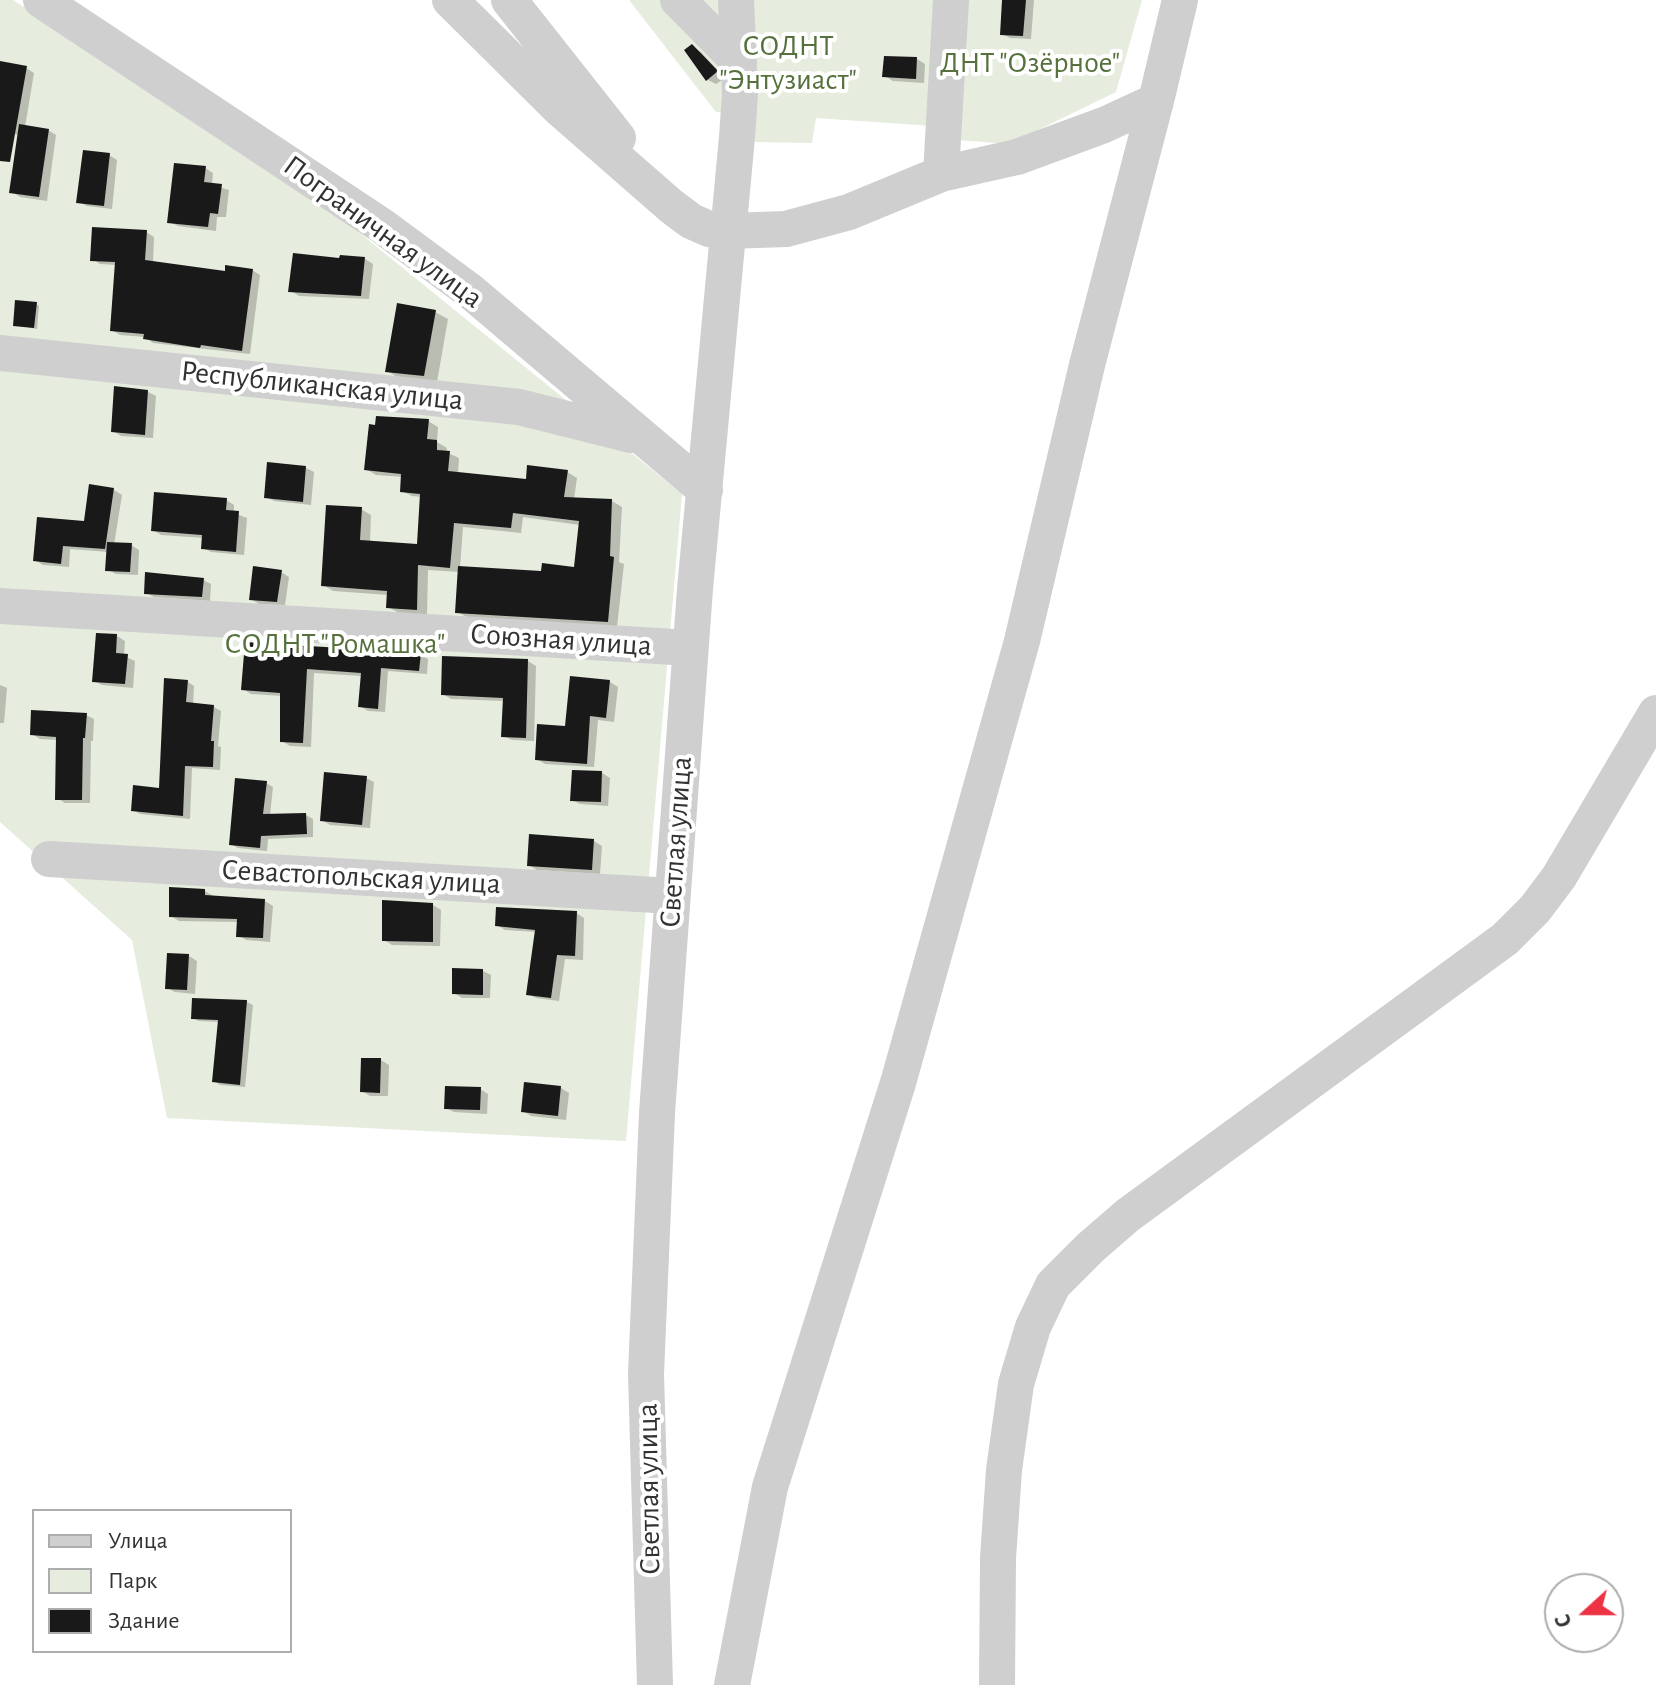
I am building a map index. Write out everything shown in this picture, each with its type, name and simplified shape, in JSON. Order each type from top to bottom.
[{"type":"street","name":"Пограничная улица","points":[[41,0],[382,226],[470,291],[705,490]]},
{"type":"street","points":[[450,0],[560,109],[671,206],[691,221],[709,229],[786,229],[824,219],[941,174],[1017,157],[1104,125],[1156,101]]},
{"type":"street","points":[[509,0],[724,275]]},
{"type":"street","points":[[678,0],[739,62]]},
{"type":"street","name":"Светлая улица","points":[[655,1685],[646,1374],[657,1113],[690,648],[737,137],[739,62],[736,0]]},
{"type":"street","points":[[941,174],[951,0]]},
{"type":"street","points":[[732,1685],[770,1487],[898,1083],[1022,641],[1087,365],[1180,0]]},
{"type":"street","name":"Республиканская улица","points":[[0,353],[519,407],[640,437]]},
{"type":"street","name":"Союзная улица","points":[[0,606],[690,648]]},
{"type":"street","points":[[997,1685],[998,1558],[1004,1470],[1016,1384],[1033,1327],[1053,1285],[1128,1215],[1505,939],[1535,909],[1559,877],[1656,713]]},
{"type":"street","name":"Севастопольская улица","points":[[49,859],[672,896]]},
{"type":"green space","name":"СОДНТ \"Ромашка\"","points":[[0,0],[13,0],[53,25],[330,209],[682,494],[626,1141],[167,1118],[132,940],[0,822]]},
{"type":"green space","name":"СОДНТ \"Энтузиаст\"","points":[[629,0],[940,0],[933,126],[816,118],[812,143],[753,142],[756,115],[716,112]]},
{"type":"green space","name":"ДНТ \"Озёрное\"","points":[[967,0],[1142,0],[1116,92],[1009,144],[958,140]]},
{"type":"building","points":[[1002,0],[1026,0],[1023,36],[1000,35]]},
{"type":"building","points":[[692,44],[718,71],[706,81],[684,50]]},
{"type":"building","points":[[884,56],[917,57],[916,79],[882,77]]},
{"type":"building","points":[[0,61],[27,66],[10,162],[0,161]]},
{"type":"building","points":[[19,124],[49,129],[39,197],[9,193]]},
{"type":"building","points":[[83,150],[110,153],[104,206],[76,203]]},
{"type":"building","points":[[174,163],[206,166],[204,182],[222,184],[218,214],[210,213],[208,227],[167,223]]},
{"type":"building","points":[[92,227],[147,230],[145,260],[225,271],[225,265],[253,269],[242,351],[201,345],[200,348],[143,339],[144,334],[110,331],[115,262],[90,261]]},
{"type":"building","points":[[293,253],[339,258],[340,255],[365,257],[361,296],[288,292]]},
{"type":"building","points":[[15,300],[37,302],[34,328],[13,326]]},
{"type":"building","points":[[397,303],[436,310],[424,376],[385,372]]},
{"type":"building","points":[[114,386],[148,390],[145,435],[111,432]]},
{"type":"building","points":[[376,416],[429,419],[427,439],[437,440],[437,450],[450,451],[448,471],[526,479],[527,465],[568,470],[564,497],[612,499],[610,556],[614,557],[608,622],[455,613],[458,566],[541,571],[542,563],[574,567],[579,521],[513,513],[511,528],[454,523],[450,568],[418,565],[417,610],[386,608],[387,591],[321,586],[326,505],[362,507],[360,540],[417,544],[420,494],[400,492],[401,474],[364,470],[369,424],[375,425]]},
{"type":"building","points":[[267,462],[306,466],[303,502],[264,498]]},
{"type":"building","points":[[89,484],[114,488],[105,549],[63,546],[61,564],[33,561],[37,517],[84,521]]},
{"type":"building","points":[[154,492],[227,498],[226,510],[239,511],[236,552],[201,549],[202,535],[151,531]]},
{"type":"building","points":[[107,542],[132,543],[130,572],[105,571]]},
{"type":"building","points":[[253,566],[282,570],[277,602],[249,600]]},
{"type":"building","points":[[145,572],[204,578],[202,597],[144,594]]},
{"type":"building","points":[[96,633],[117,634],[116,653],[128,654],[125,684],[92,682]]},
{"type":"building","points":[[245,642],[421,653],[419,671],[381,668],[378,709],[358,707],[361,673],[307,669],[303,743],[280,742],[280,693],[241,690]]},
{"type":"building","points":[[442,656],[528,659],[526,738],[501,737],[503,698],[441,695]]},
{"type":"building","points":[[570,676],[610,680],[606,718],[590,716],[587,764],[535,760],[537,724],[565,726]]},
{"type":"building","points":[[164,678],[188,680],[186,702],[214,705],[211,741],[214,741],[213,767],[185,766],[183,816],[131,811],[133,785],[159,788]]},
{"type":"building","points":[[31,710],[87,713],[83,738],[82,800],[55,800],[56,737],[30,735]]},
{"type":"building","points":[[572,770],[602,771],[601,802],[570,801]]},
{"type":"building","points":[[324,772],[367,776],[362,825],[320,821]]},
{"type":"building","points":[[235,778],[267,781],[263,814],[306,813],[307,834],[261,836],[260,848],[229,845]]},
{"type":"building","points":[[529,834],[594,839],[592,870],[527,866]]},
{"type":"building","points":[[169,887],[205,889],[205,895],[265,899],[263,938],[236,937],[237,919],[169,917]]},
{"type":"building","points":[[382,900],[433,903],[433,942],[382,941]]},
{"type":"building","points":[[496,907],[577,911],[575,956],[557,955],[551,998],[526,995],[535,930],[495,926]]},
{"type":"building","points":[[167,953],[189,954],[187,990],[165,989]]},
{"type":"building","points":[[452,968],[483,969],[483,995],[452,994]]},
{"type":"building","points":[[192,998],[247,1000],[240,1085],[212,1082],[218,1020],[191,1019]]},
{"type":"building","points":[[361,1058],[381,1058],[380,1093],[360,1092]]},
{"type":"building","points":[[524,1082],[561,1086],[558,1116],[521,1112]]},
{"type":"building","points":[[445,1086],[481,1087],[480,1110],[444,1109]]}]
